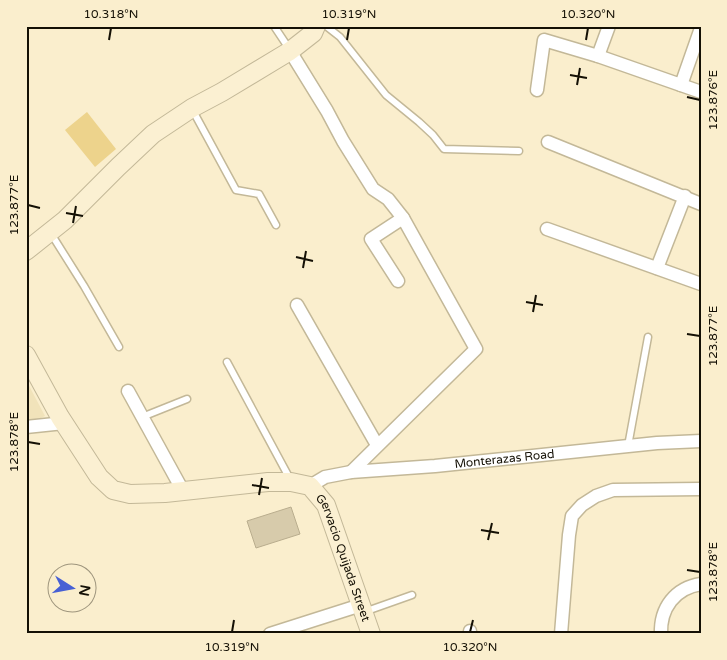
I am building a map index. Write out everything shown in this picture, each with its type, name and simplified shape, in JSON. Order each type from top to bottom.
[{"type":"street","points":[[26,250],[65,220],[153,134],[192,108],[290,51],[313,33],[316,26]]},
{"type":"street","points":[[598,56],[609,26]]},
{"type":"street","points":[[680,85],[701,28]]},
{"type":"street","points":[[537,90],[544,40],[598,56],[701,92]]},
{"type":"street","points":[[290,51],[373,189],[388,199],[403,218],[476,349],[351,472]]},
{"type":"street","points":[[548,142],[701,204]]},
{"type":"street","points":[[657,268],[685,196]]},
{"type":"street","points":[[398,280],[371,240],[403,218]]},
{"type":"street","points":[[548,229],[701,284]]},
{"type":"street","points":[[297,305],[377,445]]},
{"type":"street","points":[[26,355],[64,422],[99,477],[113,490],[130,494],[183,491],[268,482],[291,482],[310,486]]},
{"type":"street","points":[[128,391],[183,491]]},
{"type":"street","points":[[26,427],[64,422]]},
{"type":"street","name":"Monterazas Road","points":[[310,486],[325,477],[351,472],[701,441]]},
{"type":"street","name":"Gervacio Quijada Street","points":[[310,486],[326,504],[371,634]]},
{"type":"street","points":[[562,634],[569,534],[572,516],[582,505],[596,496],[613,490],[701,489]]},
{"type":"street","points":[[661,634],[662,618],[668,603],[681,590],[692,585],[701,584]]},
{"type":"street","points":[[270,634],[362,609]]},
{"type":"lane","points":[[274,26],[290,51]]},
{"type":"lane","points":[[326,26],[340,37],[386,95],[434,135],[444,148],[519,151]]},
{"type":"lane","points":[[192,108],[236,190],[259,194],[276,225]]},
{"type":"lane","points":[[50,232],[119,347]]},
{"type":"lane","points":[[628,446],[648,337]]},
{"type":"lane","points":[[227,362],[291,482]]},
{"type":"lane","points":[[142,417],[187,399]]},
{"type":"lane","points":[[362,609],[412,596]]},
{"type":"shaded area","points":[[87,112],[116,149],[95,167],[65,130]]},
{"type":"shaded area","points":[[26,380],[45,416],[26,425]]},
{"type":"building","points":[[291,507],[300,534],[256,548],[247,521]]}]
